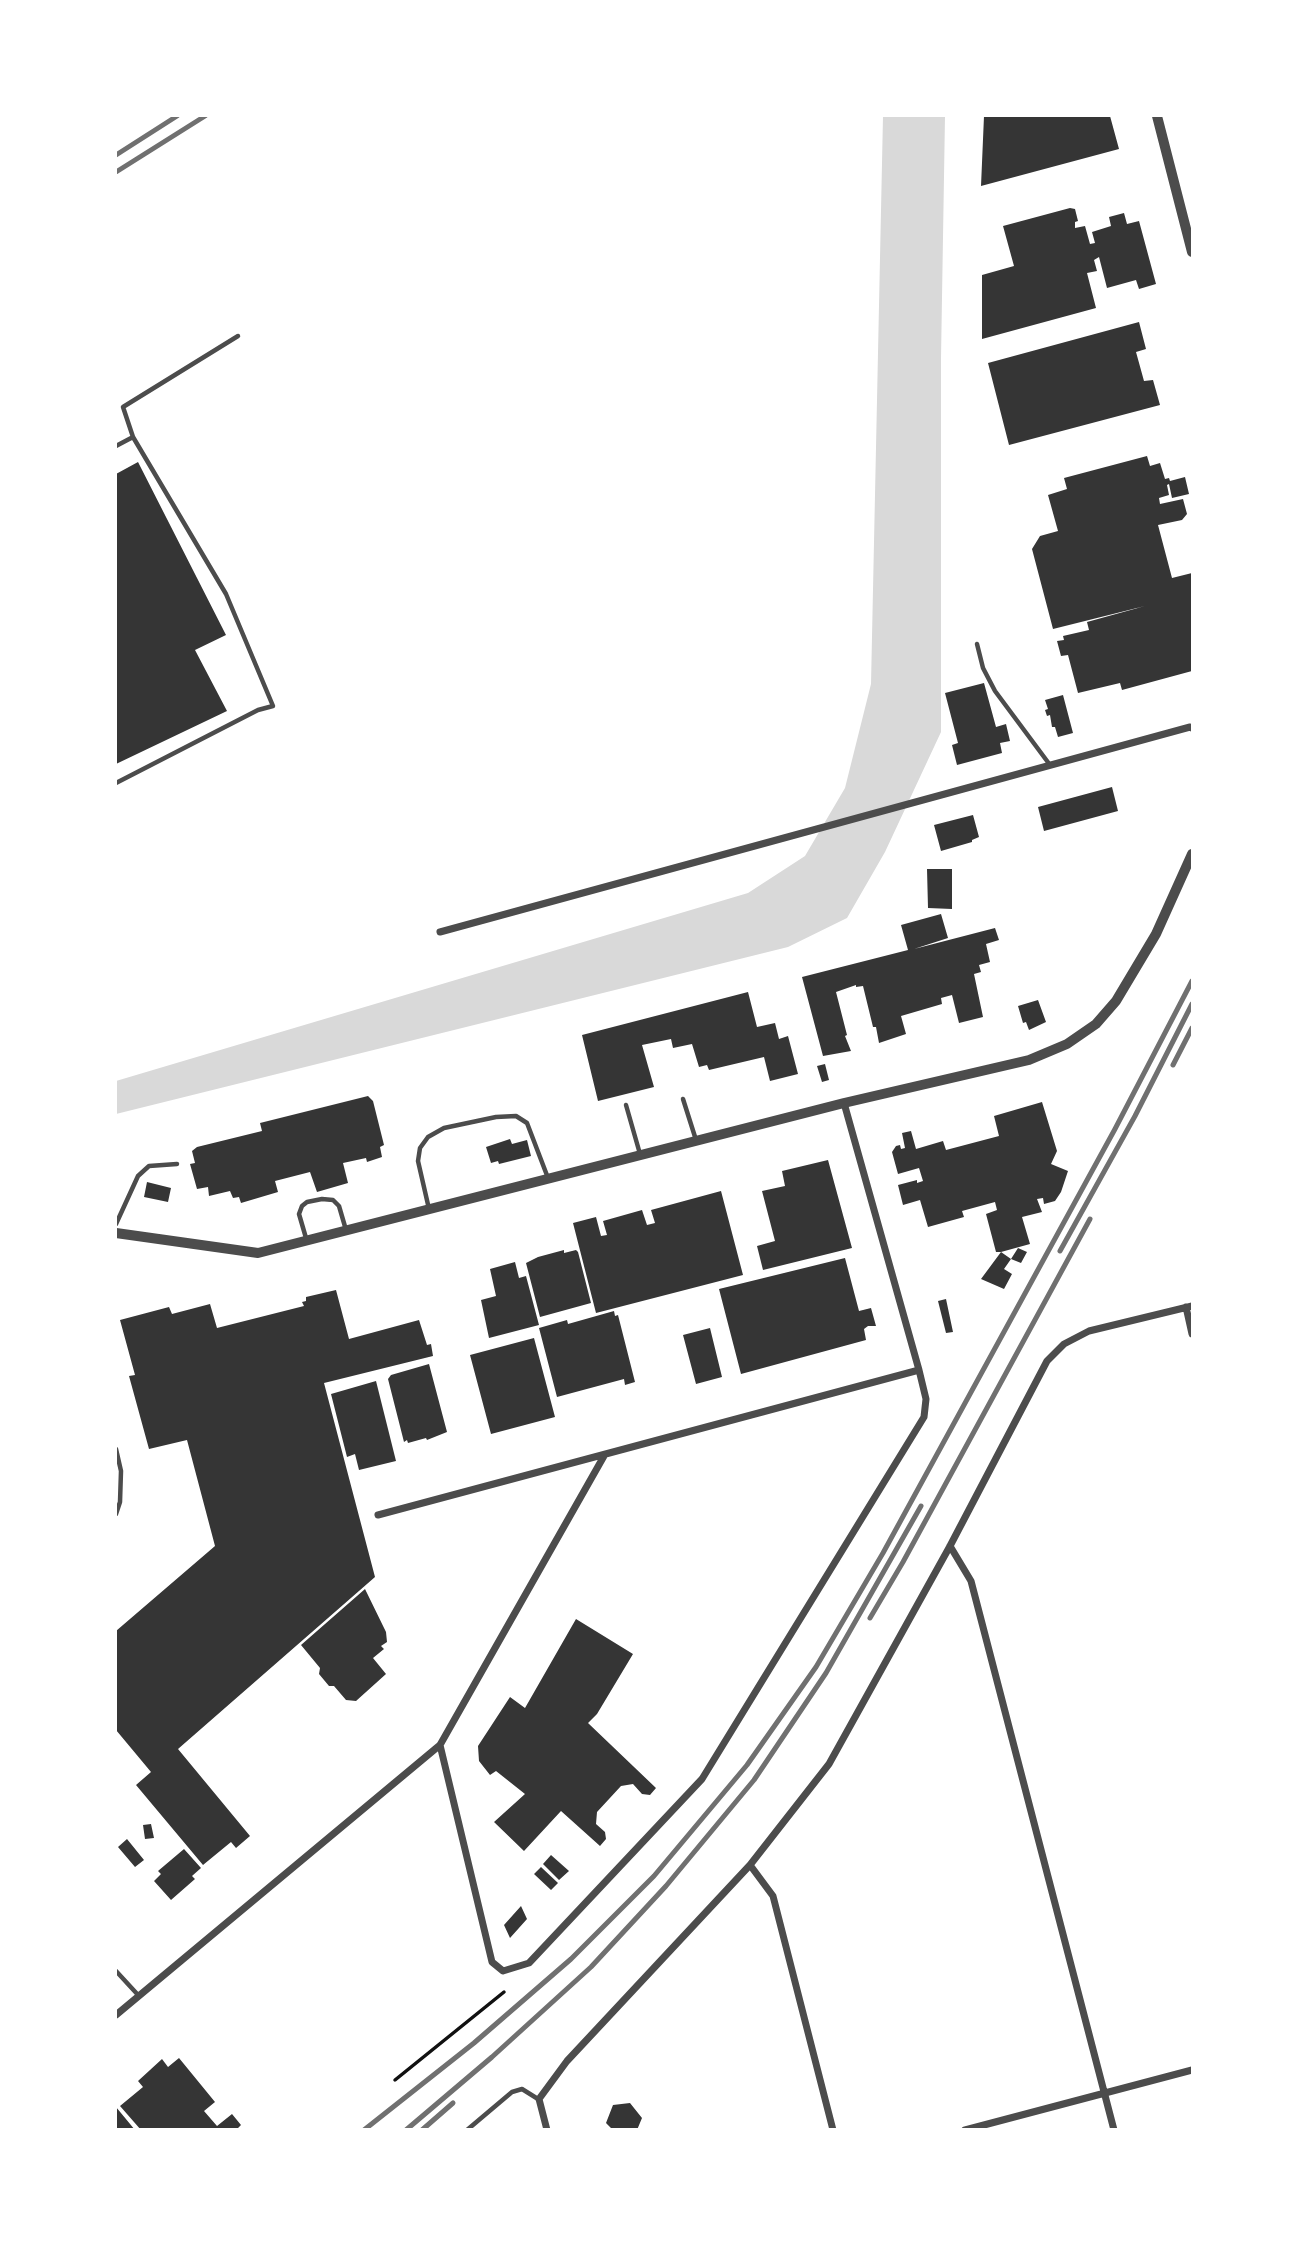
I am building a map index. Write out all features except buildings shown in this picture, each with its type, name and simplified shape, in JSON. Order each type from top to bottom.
[{"type":"street","points":[[1157,116],[1192,252]]},
{"type":"street","points":[[440,932],[1192,728]]},
{"type":"street","points":[[116,1233],[258,1253],[844,1103],[1029,1060],[1067,1044],[1096,1024],[1116,1001],[1156,934],[1192,854]]},
{"type":"street","points":[[440,1745],[492,1962],[503,1971],[529,1963],[702,1779],[924,1417],[926,1399],[919,1370],[844,1103]]},
{"type":"street","points":[[547,2130],[539,2099],[567,2061],[750,1865],[829,1764],[950,1546],[1047,1361],[1064,1344],[1089,1331],[1189,1307],[1192,1334]]},
{"type":"street","points":[[378,1515],[919,1370]]},
{"type":"street","points":[[116,2015],[440,1745],[604,1456]]},
{"type":"street","points":[[950,1546],[971,1581],[1114,2130]]},
{"type":"street","points":[[750,1865],[773,1896],[833,2130]]},
{"type":"street","points":[[965,2130],[1192,2070]]},
{"type":"lane","points":[[116,783],[258,710],[273,706],[226,594],[133,437],[123,407],[238,336]]},
{"type":"lane","points":[[116,446],[133,437]]},
{"type":"lane","points":[[977,645],[983,668],[995,691],[1050,766]]},
{"type":"lane","points":[[683,1099],[696,1141]]},
{"type":"lane","points":[[626,1105],[641,1155]]},
{"type":"lane","points":[[429,1209],[418,1161],[420,1147],[428,1137],[444,1128],[496,1117],[516,1116],[527,1123],[549,1179]]},
{"type":"lane","points":[[116,1224],[138,1176],[149,1166],[177,1164]]},
{"type":"lane","points":[[306,1241],[299,1214],[307,1202],[333,1200],[339,1206],[346,1231]]},
{"type":"lane","points":[[116,1449],[121,1471],[120,1502],[116,1514]]},
{"type":"lane","points":[[116,1971],[138,1996]]},
{"type":"lane","points":[[467,2130],[512,2092],[522,2089],[539,2099]]},
{"type":"path","points":[[395,2080],[504,1993]]},
{"type":"shaded area","points":[[883,116],[945,116],[941,358],[941,732],[885,852],[847,918],[788,947],[116,1114],[116,1081],[748,893],[805,856],[845,788],[871,684]]},
{"type":"railway","points":[[116,155],[177,116]]},
{"type":"railway","points":[[116,172],[205,116]]},
{"type":"railway","points":[[364,2130],[474,2043],[571,1959],[654,1876],[747,1765],[816,1667],[883,1553],[1115,1129],[1192,981]]},
{"type":"railway","points":[[1060,1251],[1135,1116],[1192,1004]]},
{"type":"railway","points":[[1173,1065],[1192,1028]]},
{"type":"railway","points":[[870,1618],[1090,1219]]},
{"type":"railway","points":[[406,2130],[591,1967],[666,1886],[754,1780],[826,1673],[921,1506]]},
{"type":"railway","points":[[422,2130],[453,2103]]}]
